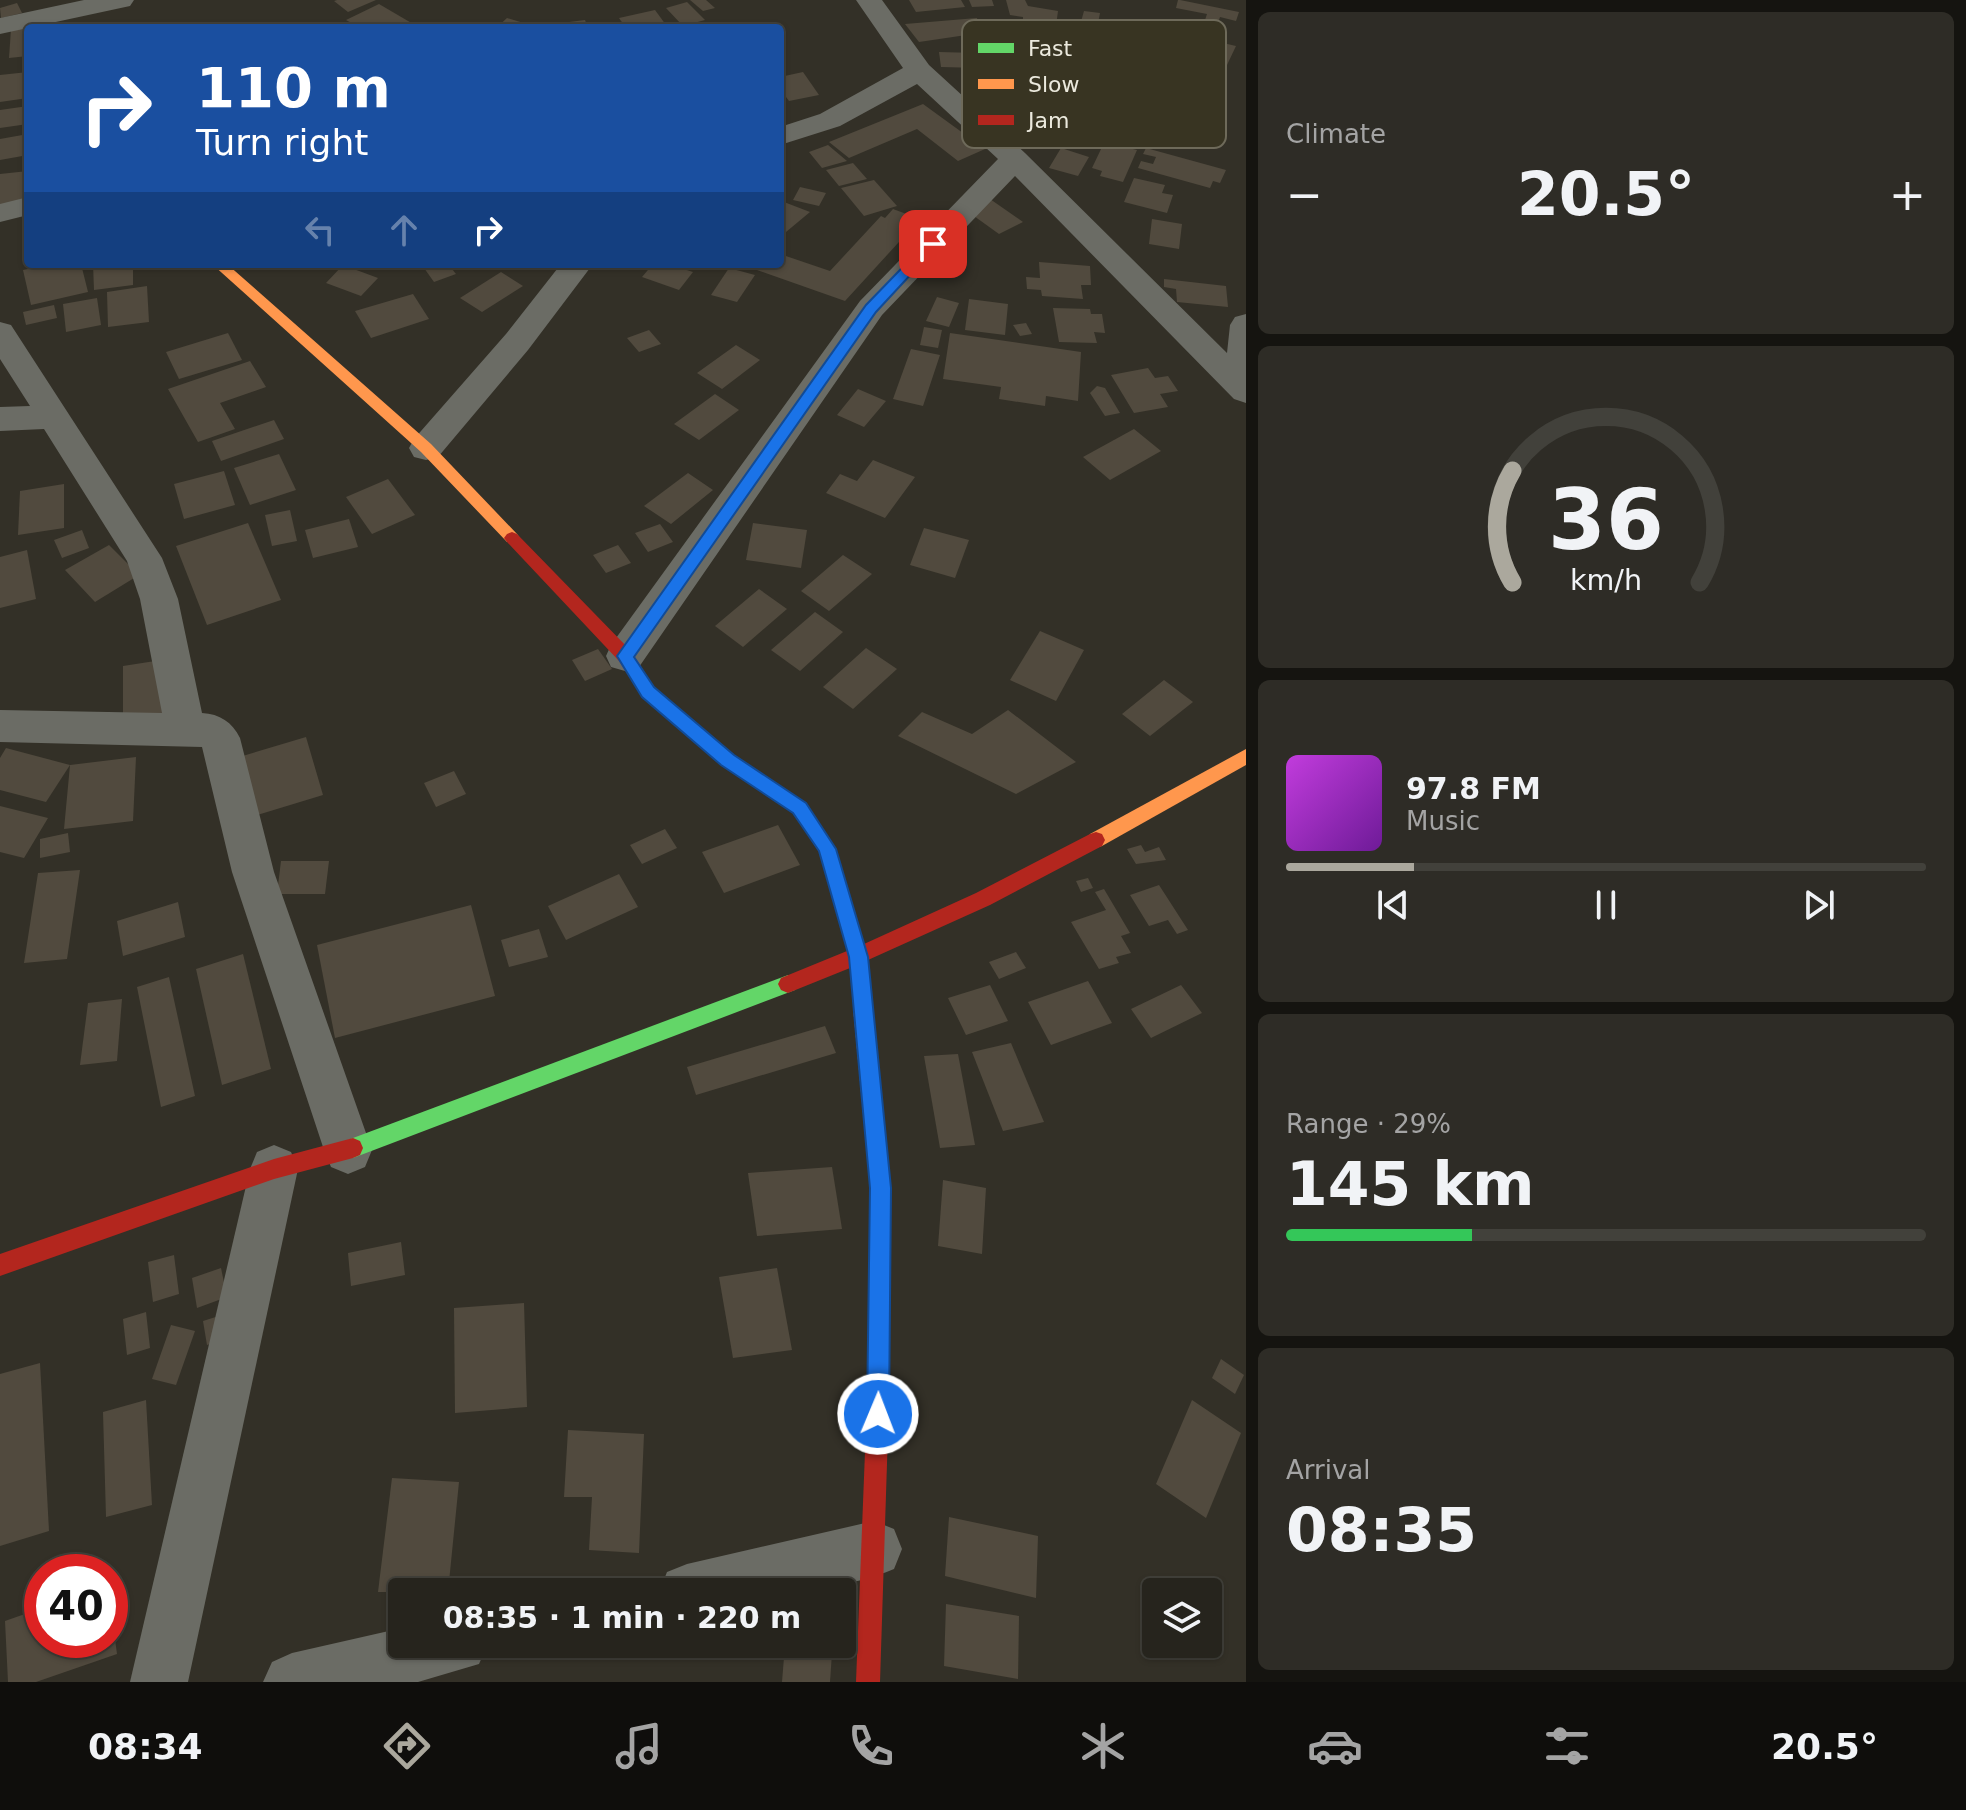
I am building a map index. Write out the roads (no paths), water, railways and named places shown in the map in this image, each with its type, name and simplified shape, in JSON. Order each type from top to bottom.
[{"type":"street","points":[[869,0],[919,71],[962,110]]},
{"type":"street","points":[[0,26],[105,8]]},
{"type":"street","points":[[784,135],[830,120],[919,71]]},
{"type":"street","points":[[1003,148],[1244,388]]},
{"type":"street","points":[[625,656],[871,308],[1015,159]]},
{"type":"street","points":[[0,213],[24,207]]},
{"type":"street","points":[[224,268],[426,448],[625,656],[648,692],[728,760],[799,808],[827,849],[858,957],[880,1188],[874,1549],[868,1682]]},
{"type":"street","points":[[426,448],[517,342],[574,268]]},
{"type":"street","points":[[1244,388],[1246,325]]},
{"type":"street","points":[[0,333],[144,558],[159,599],[185,729]]},
{"type":"street","points":[[0,419],[51,417]]},
{"type":"street","points":[[0,726],[210,730],[220,738],[253,872],[348,1150]]},
{"type":"street","points":[[0,1265],[274,1169],[348,1150],[858,957],[1040,871],[1246,756]]},
{"type":"street","points":[[159,1682],[274,1169]]},
{"type":"street","points":[[748,1578],[874,1549]]},
{"type":"street","points":[[292,1682],[397,1658]]}]
